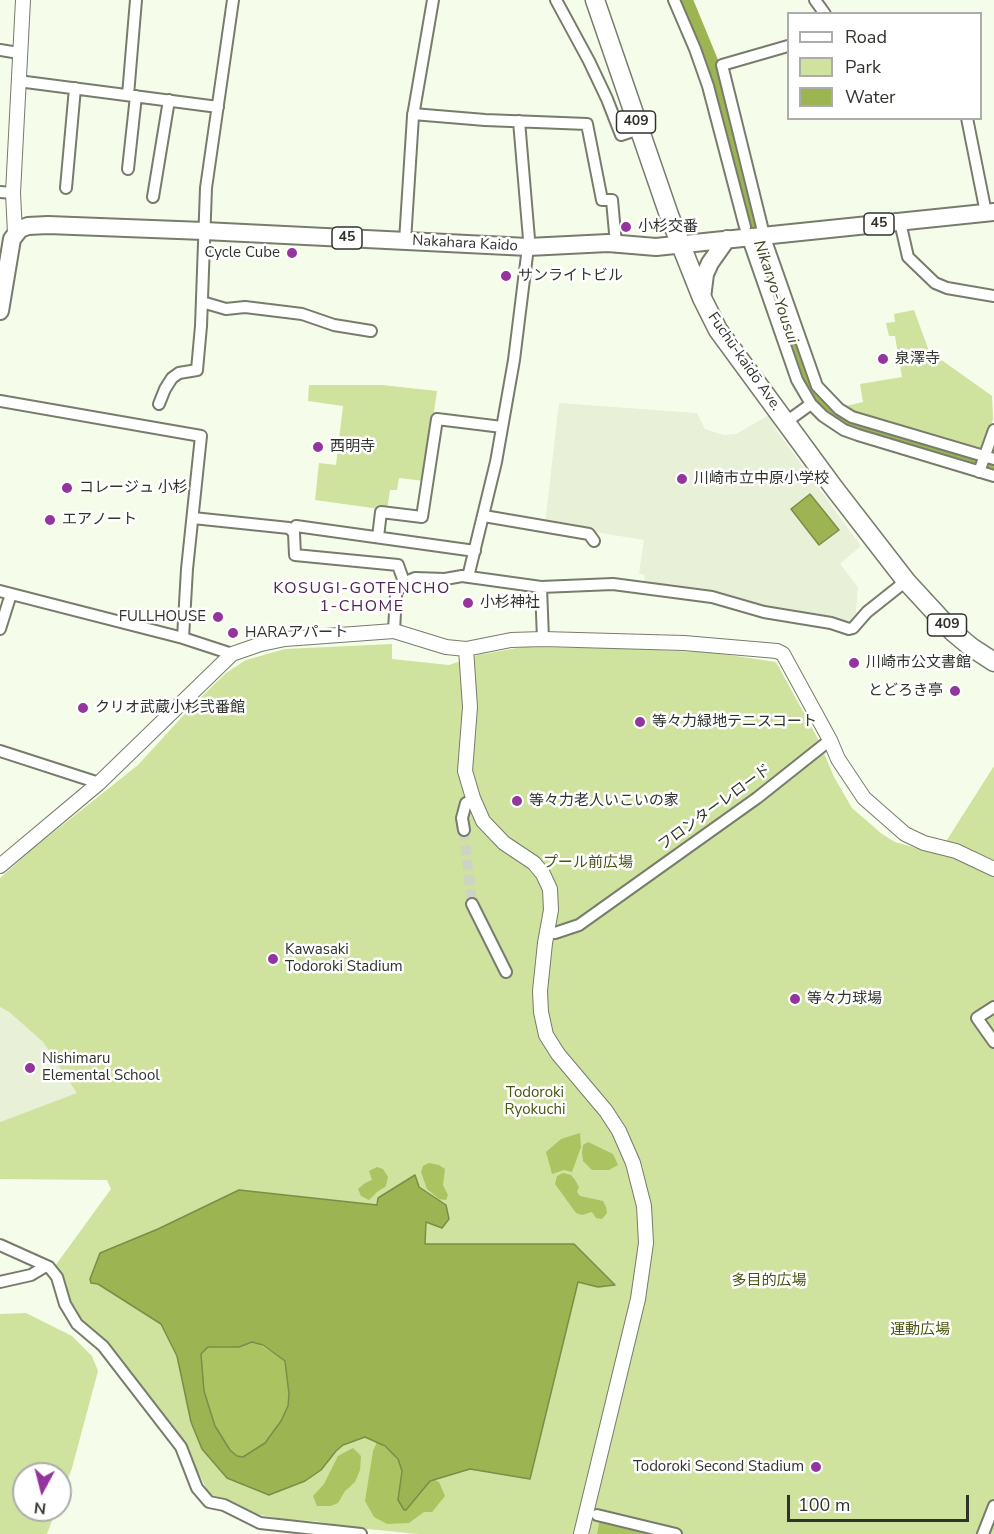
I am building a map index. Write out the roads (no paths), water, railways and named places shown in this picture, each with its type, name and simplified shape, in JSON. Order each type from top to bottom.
[{"type":"highway","name":"Fuchū-kaidō Ave.","points":[[595,0],[680,244],[702,298],[724,339],[906,581],[952,632],[994,662]]},
{"type":"main road","name":"Nakahara Kaido","points":[[15,233],[28,226],[48,225],[528,248],[616,244],[656,247],[727,239],[752,233],[900,222],[990,212]]},
{"type":"main road","points":[[0,311],[2,282],[15,233]]},
{"type":"main road","points":[[702,298],[705,274],[717,251],[727,239]]},
{"type":"street","points":[[15,233],[6,193],[18,81],[23,0]]},
{"type":"street","points":[[128,169],[136,0]]},
{"type":"street","points":[[159,404],[172,378],[179,373],[197,370],[206,188],[233,0]]},
{"type":"street","points":[[405,241],[413,114],[433,0]]},
{"type":"street","points":[[556,0],[589,61],[621,135],[639,129]]},
{"type":"street","points":[[674,0],[708,86],[797,380],[811,404],[823,416],[844,430],[994,476]]},
{"type":"street","points":[[787,47],[722,65],[752,233],[812,374],[824,395],[839,409],[864,422],[990,457]]},
{"type":"street","points":[[0,50],[20,53]]},
{"type":"street","points":[[18,81],[218,107]]},
{"type":"street","points":[[66,188],[75,88]]},
{"type":"street","points":[[153,197],[169,100]]},
{"type":"street","points":[[413,114],[485,120],[587,124],[602,200],[612,200],[616,244]]},
{"type":"street","points":[[967,120],[990,212]]},
{"type":"street","points":[[468,577],[484,516],[502,427],[514,360],[528,248],[519,121]]},
{"type":"street","points":[[900,222],[908,257],[935,283],[947,288],[994,296]]},
{"type":"street","points":[[202,302],[226,309],[245,307],[302,314],[334,325],[371,331]]},
{"type":"street","points":[[0,401],[201,436],[183,638]]},
{"type":"street","points":[[786,422],[811,404]]},
{"type":"street","points":[[378,537],[381,512],[422,517],[437,419],[502,427]]},
{"type":"street","points":[[979,472],[990,457],[994,430]]},
{"type":"street","points":[[484,516],[589,534],[594,541]]},
{"type":"street","points":[[193,518],[292,530],[296,526],[475,551]]},
{"type":"street","points":[[292,530],[295,555],[398,565],[404,582]]},
{"type":"street","points":[[394,631],[396,594],[404,582],[414,578],[468,577],[541,587],[613,584],[712,597],[764,612],[831,623],[849,629],[853,628],[867,612],[906,581]]},
{"type":"street","points":[[541,587],[543,639]]},
{"type":"street","points":[[0,629],[6,613],[5,592],[183,638],[232,654]]},
{"type":"street","points":[[0,866],[99,783],[232,654],[285,639],[394,631],[446,647],[466,649],[511,640],[543,639],[684,643],[777,651],[783,654],[847,774],[864,798],[893,825],[914,838],[957,851],[994,869]]},
{"type":"street","points":[[466,649],[470,707],[465,771],[473,798],[483,821],[504,843],[534,863],[543,874],[550,890],[551,910],[540,991],[546,1035],[558,1054],[606,1111],[619,1131],[633,1163],[644,1206],[646,1243],[642,1277],[581,1534]]},
{"type":"street","name":"フロンターレロード","points":[[555,933],[579,925],[757,798],[830,740]]},
{"type":"street","points":[[0,751],[99,783]]},
{"type":"street","points":[[464,830],[462,818],[466,802]]},
{"type":"street","points":[[472,904],[506,972]]},
{"type":"street","points":[[994,1007],[977,1018],[994,1042]]},
{"type":"street","points":[[0,1245],[46,1266],[57,1277],[65,1304],[76,1324],[103,1346],[182,1447],[197,1488],[209,1502],[224,1505],[260,1523],[356,1534]]},
{"type":"street","points":[[0,1282],[31,1275],[46,1266]]},
{"type":"street","points":[[983,1534],[994,1506]]},
{"type":"street","points":[[597,1515],[676,1534]]},
{"type":"water","points":[[810,494],[839,530],[819,545],[791,509]]},
{"type":"water","points":[[415,1175],[419,1187],[446,1205],[449,1219],[442,1228],[426,1222],[425,1244],[574,1244],[615,1285],[598,1287],[578,1282],[530,1479],[470,1469],[430,1481],[404,1510],[398,1500],[402,1471],[398,1459],[385,1446],[365,1437],[343,1445],[321,1470],[305,1481],[269,1495],[227,1478],[202,1449],[191,1422],[177,1356],[161,1324],[98,1284],[91,1283],[90,1279],[100,1253],[158,1229],[239,1190],[377,1205],[378,1198]],"holes":[[[252,1342],[263,1345],[285,1361],[288,1406],[281,1421],[265,1443],[243,1457],[237,1456],[230,1450],[215,1426],[204,1391],[201,1354],[208,1347],[239,1347]]]},
{"type":"waterway","name":"Nikaryo-Yousui","points":[[682,0],[715,80],[751,220],[793,348],[808,384],[829,411],[857,427],[994,469]]},
{"type":"tunnel","points":[[464,830],[472,904]]},
{"type":"place","name":"小杉交番","points":[[626,227]]},
{"type":"place","name":"Cycle Cube","points":[[292,253]]},
{"type":"place","name":"サンライトビル","points":[[506,276]]},
{"type":"place","name":"泉澤寺","points":[[883,359]]},
{"type":"place","name":"西明寺","points":[[318,447]]},
{"type":"place","name":"川崎市立中原小学校","points":[[682,479]]},
{"type":"place","name":"コレージュ 小杉","points":[[67,488]]},
{"type":"place","name":"エアノート","points":[[50,520]]},
{"type":"place","name":"小杉神社","points":[[468,603]]},
{"type":"place","name":"FULLHOUSE","points":[[218,617]]},
{"type":"place","name":"HARAアパート","points":[[233,633]]},
{"type":"place","name":"川崎市公文書館","points":[[854,663]]},
{"type":"place","name":"とどろき亭","points":[[955,691]]},
{"type":"place","name":"クリオ武蔵小杉弐番館","points":[[83,708]]},
{"type":"place","name":"等々力緑地テニスコート","points":[[640,722]]},
{"type":"place","name":"等々力老人いこいの家","points":[[517,801]]},
{"type":"place","name":"Kawasaki Todoroki Stadium","points":[[273,959]]},
{"type":"place","name":"等々力球場","points":[[795,999]]},
{"type":"place","name":"Nishimaru Elemental School","points":[[30,1068]]},
{"type":"place","name":"Todoroki Second Stadium","points":[[816,1467]]},
{"type":"district","name":"KOSUGI-GOTENCHO 1-CHOME","points":[[362,598]]},
{"type":"park label","name":"プール前広場","points":[[588,863]]},
{"type":"park label","name":"Todoroki Ryokuchi","points":[[535,1102]]},
{"type":"park label","name":"多目的広場","points":[[769,1281]]},
{"type":"park label","name":"運動広場","points":[[920,1330]]}]
